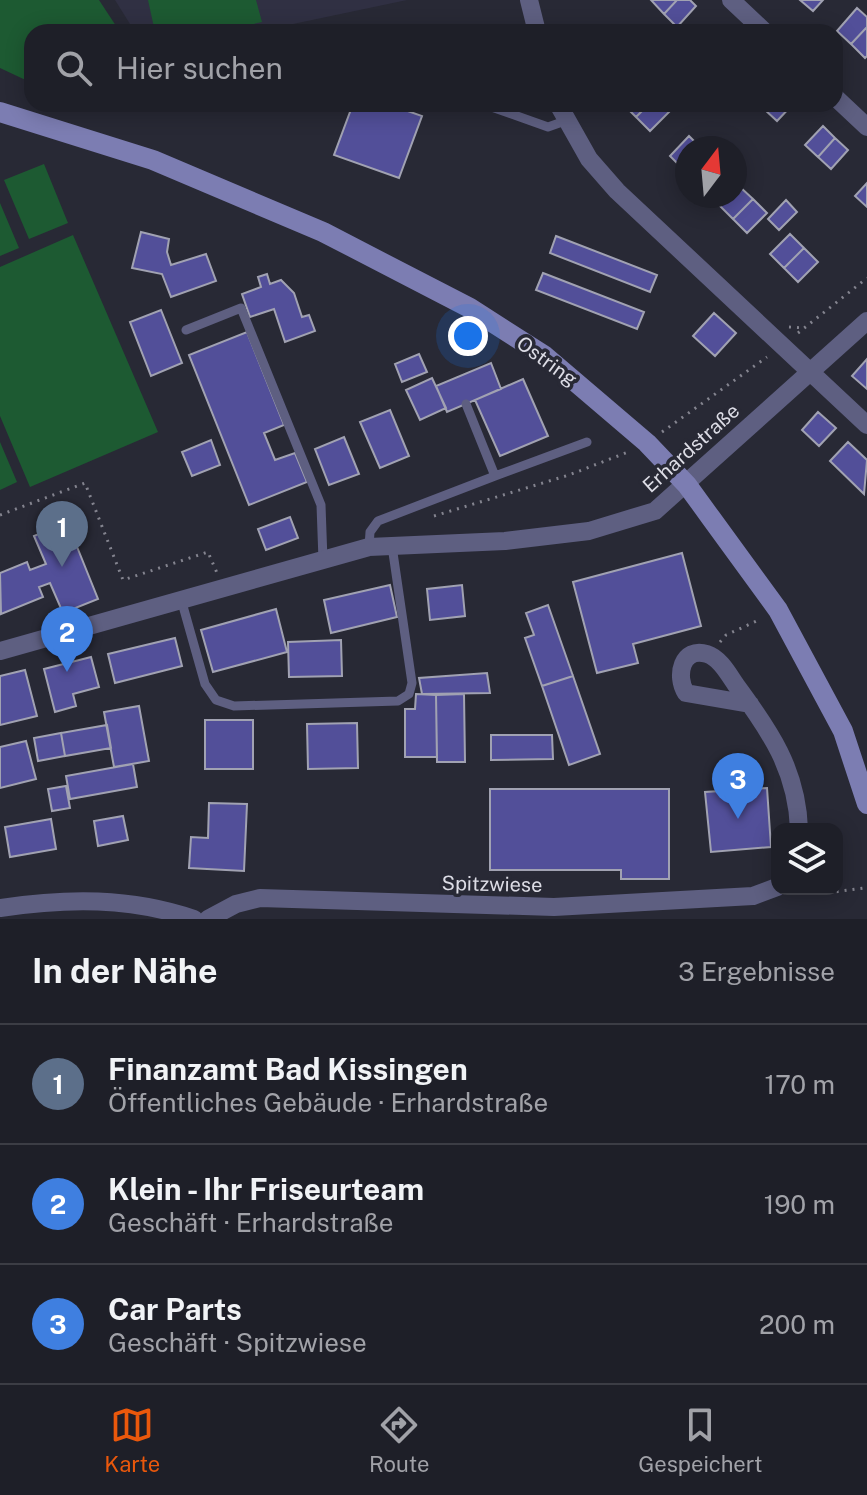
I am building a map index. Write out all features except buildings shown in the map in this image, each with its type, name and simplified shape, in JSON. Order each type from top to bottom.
[{"type":"main road","name":"Ostring","points":[[0,112],[181,172],[323,232],[470,308],[567,374],[647,443],[687,485],[778,610],[843,731],[867,804]]},
{"type":"street","points":[[529,0],[535,24]]},
{"type":"street","points":[[731,0],[756,24]]},
{"type":"street","points":[[843,104],[867,127]]},
{"type":"street","points":[[561,112],[589,159],[617,191],[867,425]]},
{"type":"street","name":"Erhardstraße","points":[[0,651],[369,547],[505,541],[589,531],[655,511],[867,321]]},
{"type":"street","points":[[750,704],[686,693],[679,683],[680,670],[686,658],[697,652],[711,654],[750,704],[783,754],[792,778],[798,823]]},
{"type":"street","name":"Spitzwiese","points":[[208,919],[236,904],[260,898],[554,907],[753,896],[771,889]]},
{"type":"street","points":[[0,908],[114,901],[166,909],[194,919]]},
{"type":"lane","points":[[506,112],[548,127],[561,112]]},
{"type":"lane","points":[[186,330],[241,308],[321,505],[323,560]]},
{"type":"lane","points":[[466,404],[473,434],[495,476]]},
{"type":"lane","points":[[369,547],[370,532],[378,521],[587,442]]},
{"type":"lane","points":[[181,599],[205,684],[216,700],[234,706],[398,701],[409,694],[412,683],[392,546]]},
{"type":"path","points":[[0,515],[85,483],[123,580],[208,552],[224,587]]},
{"type":"path","points":[[711,654],[726,635],[761,619]]},
{"type":"path","points":[[843,891],[864,888]]},
{"type":"shaded area","points":[[115,0],[407,0],[293,24],[130,24]]},
{"type":"green space","points":[[0,0],[99,0],[115,24],[24,24],[24,79],[0,68]]},
{"type":"green space","points":[[148,0],[256,0],[262,22],[253,24],[153,24]]},
{"type":"green space","points":[[44,164],[68,223],[29,239],[4,180]]},
{"type":"green space","points":[[0,203],[19,248],[0,256]]},
{"type":"green space","points":[[73,235],[158,432],[30,487],[0,416],[0,267]]},
{"type":"green space","points":[[0,442],[17,482],[0,490]]},
{"type":"place","name":"Finanzamt Bad Kissingen","points":[[62,567]]},
{"type":"place","name":"Klein - Ihr Friseurteam","points":[[67,672]]},
{"type":"place","name":"Car Parts","points":[[738,819]]}]
